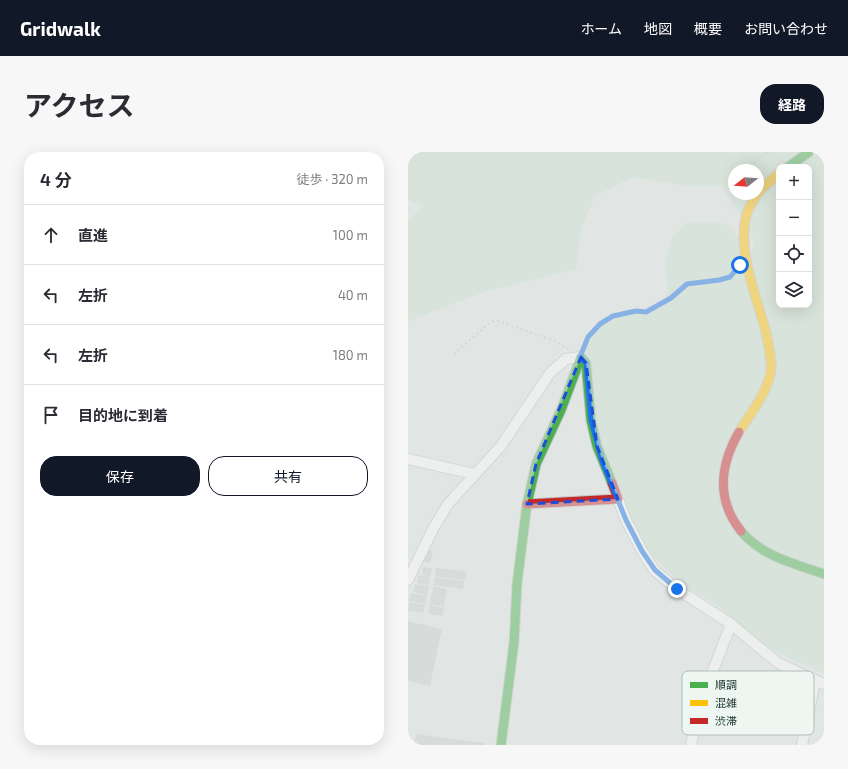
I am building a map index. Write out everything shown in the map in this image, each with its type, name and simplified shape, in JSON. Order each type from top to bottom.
[{"type":"street","points":[[792,164],[809,152]]},
{"type":"street","points":[[764,187],[776,176]]},
{"type":"street","points":[[753,200],[746,214],[744,234],[745,257],[768,337],[771,371],[755,405],[728,454],[722,476],[726,508],[739,531],[750,542],[776,558],[824,574]]},
{"type":"street","points":[[408,580],[412,562],[448,504],[500,446],[550,373],[566,359],[580,357]]},
{"type":"street","points":[[580,357],[586,363],[591,420],[597,446],[626,520],[642,551],[655,570],[677,589],[731,624],[778,663],[795,671]]},
{"type":"street","points":[[501,745],[514,642],[517,584],[527,504],[536,464],[561,410],[580,357]]},
{"type":"street","points":[[408,459],[474,474]]},
{"type":"street","points":[[527,504],[618,499]]},
{"type":"street","points":[[712,671],[731,624]]},
{"type":"street","points":[[814,701],[819,682]]},
{"type":"street","points":[[691,745],[693,735]]},
{"type":"street","points":[[802,745],[805,735]]},
{"type":"path","points":[[752,164],[768,152]]},
{"type":"path","points":[[454,354],[490,322],[498,321],[555,341],[580,357],[588,337],[600,324],[613,316],[636,311],[646,312],[671,298],[687,284],[730,277],[740,265]]},
{"type":"highlighted area","points":[[581,357],[586,363],[597,446],[618,499],[527,504],[536,464]]},
{"type":"green space","points":[[408,152],[824,152],[824,674],[757,642],[721,608],[677,580],[644,548],[616,484],[592,412],[591,361],[584,348],[599,326],[618,317],[630,313],[646,312],[664,304],[668,290],[665,264],[671,240],[684,224],[705,221],[729,225],[741,241],[746,278],[754,239],[730,200],[764,200],[764,164],[728,164],[728,196],[722,186],[686,186],[633,177],[595,196],[581,229],[576,269],[489,290],[408,321],[408,220],[424,206],[408,200]]},
{"type":"building","points":[[427,549],[433,551],[430,563],[424,562]]},
{"type":"building","points":[[423,567],[432,568],[430,576],[422,575]]},
{"type":"building","points":[[436,568],[466,571],[465,580],[435,576]]},
{"type":"building","points":[[418,575],[430,577],[429,585],[417,583]]},
{"type":"building","points":[[435,577],[464,581],[463,589],[433,585]]},
{"type":"building","points":[[415,584],[429,586],[427,595],[413,592]]},
{"type":"building","points":[[433,586],[447,589],[446,598],[432,595]]},
{"type":"building","points":[[411,593],[427,596],[425,604],[409,601]]},
{"type":"building","points":[[431,595],[445,598],[444,607],[430,604]]},
{"type":"building","points":[[409,602],[425,605],[423,613],[408,611]]},
{"type":"building","points":[[430,605],[444,608],[442,616],[428,614]]},
{"type":"building","points":[[408,621],[442,629],[430,686],[408,681]]},
{"type":"building","points":[[416,734],[484,743],[484,745],[414,745]]},
{"type":"traffic: fast","points":[[792,164],[809,152]]},
{"type":"traffic: fast","points":[[501,745],[514,642],[517,584],[527,504],[536,464],[561,410],[581,357],[586,363],[591,420],[597,446],[612,483]]},
{"type":"traffic: fast","points":[[741,531],[749,540],[768,553],[790,563],[824,574]]},
{"type":"traffic: slow","points":[[764,187],[776,176]]},
{"type":"traffic: slow","points":[[739,432],[763,394],[770,377],[771,369],[766,333],[749,273],[744,243],[744,228],[747,213],[754,200]]},
{"type":"traffic: jam","points":[[739,432],[728,457],[725,470],[724,495],[727,507],[741,531]]},
{"type":"traffic: jam","points":[[527,504],[618,499],[612,483]]},
{"type":"route","points":[[677,589],[655,570],[642,551],[626,520],[597,446],[591,420],[586,363],[580,357],[588,337],[600,324],[613,316],[621,313],[636,311],[646,312],[647,310],[671,298],[687,284],[730,277],[740,265]]}]
